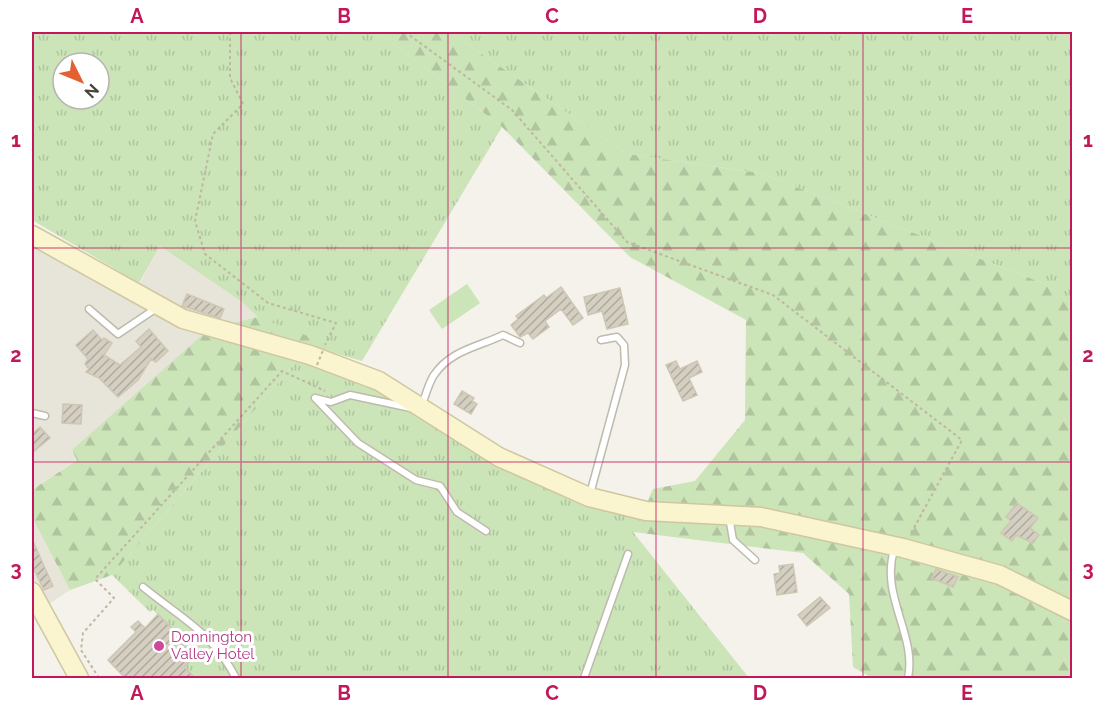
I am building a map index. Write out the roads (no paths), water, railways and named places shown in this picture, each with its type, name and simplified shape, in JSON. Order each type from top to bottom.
[{"type":"main road","points":[[32,235],[158,307],[202,325],[358,372],[422,405],[481,447],[512,464],[589,497],[646,511],[729,513],[761,517],[899,547],[1000,575],[1072,611]]},
{"type":"main road","points":[[32,592],[80,678]]},
{"type":"lane","points":[[89,309],[118,334],[158,307]]},
{"type":"lane","points":[[486,531],[457,512],[440,486],[416,480],[358,443],[315,398],[331,402],[350,394],[408,408],[422,405],[433,376],[447,360],[471,346],[503,335],[520,343]]},
{"type":"lane","points":[[589,497],[625,365],[624,345],[617,337],[601,340]]},
{"type":"lane","points":[[32,413],[45,416]]},
{"type":"lane","points":[[729,513],[733,540],[755,560]]},
{"type":"lane","points":[[899,547],[890,566],[891,585],[907,645],[908,678]]},
{"type":"lane","points":[[584,678],[628,554]]},
{"type":"lane","points":[[143,587],[201,631],[222,653],[236,678]]},
{"type":"place","name":"Donnington Valley Hotel","points":[[159,646]]}]
